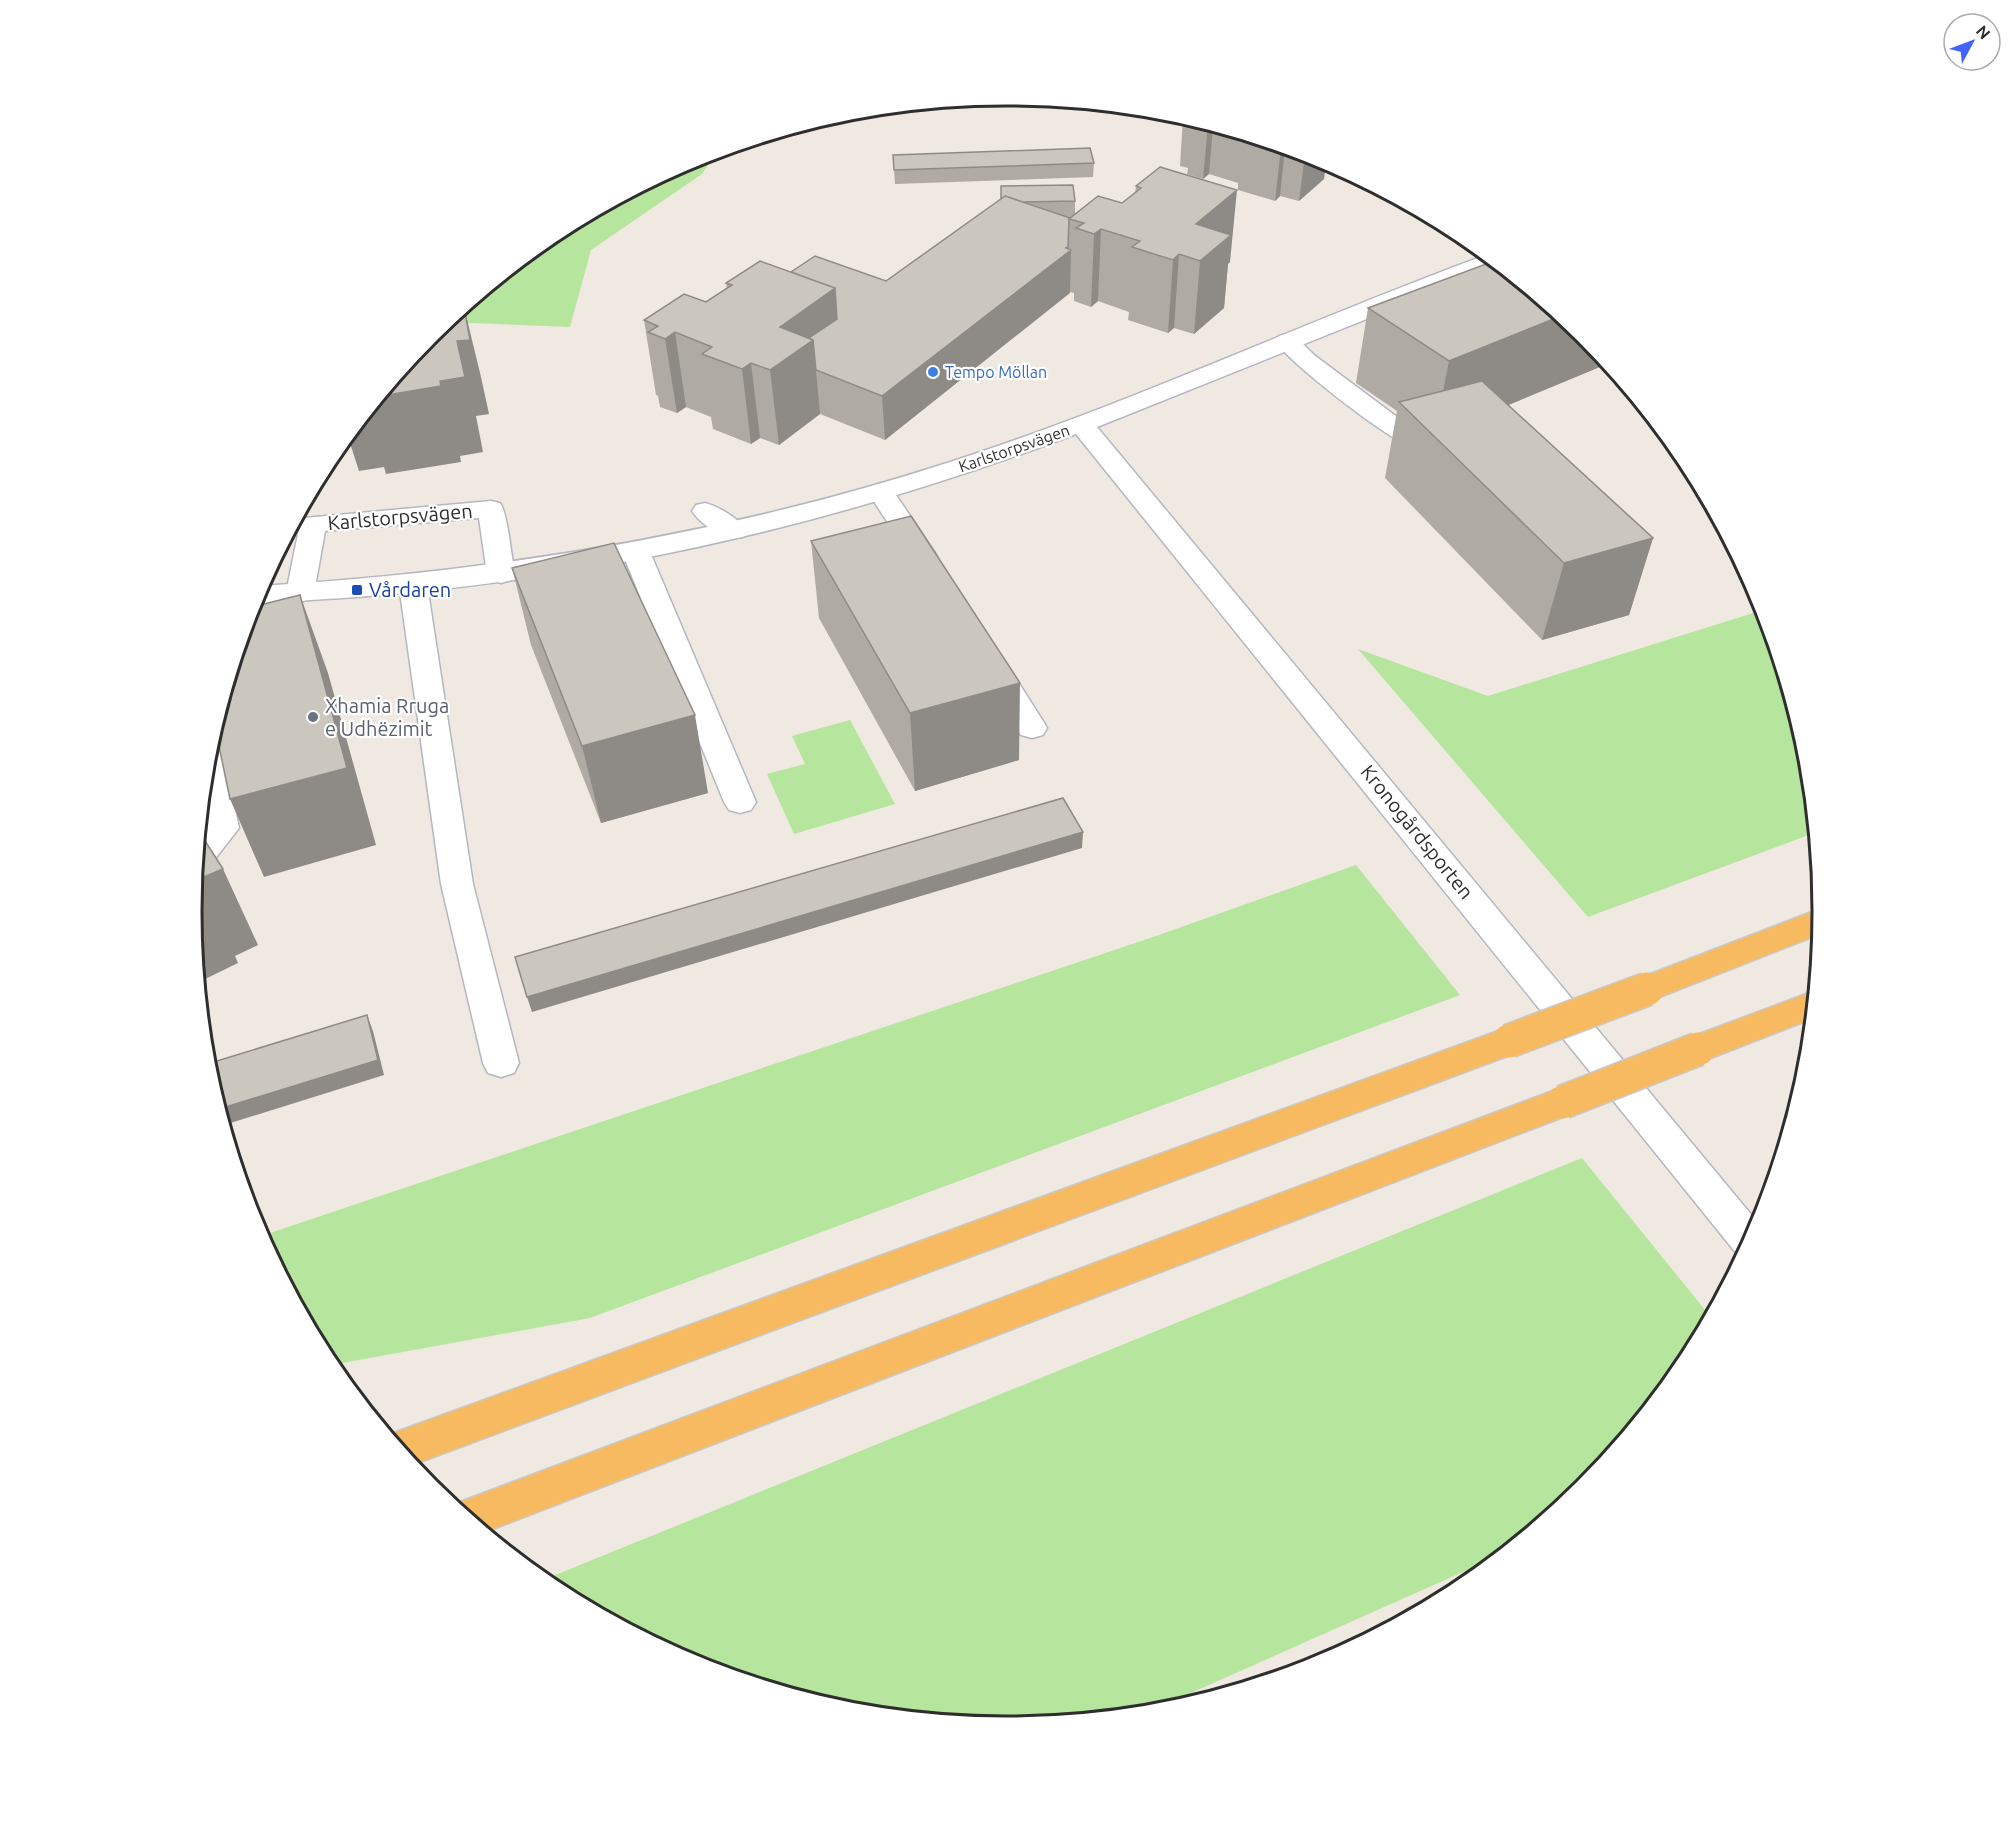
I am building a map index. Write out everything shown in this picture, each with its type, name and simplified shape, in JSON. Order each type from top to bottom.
[{"type":"highway","points":[[408,1447],[1509,1041],[1812,924]]},
{"type":"highway","points":[[476,1515],[1563,1102],[1806,1007]]},
{"type":"street","name":"Karlstorpsvägen","points":[[267,595],[412,585],[501,574],[636,552],[734,531],[881,492],[1081,424],[1484,264]]},
{"type":"street","points":[[1287,341],[1306,360],[1358,400],[1419,441],[1458,440]]},
{"type":"street","name":"Kronogårdsporten","points":[[1081,424],[1125,474],[1744,1233]]},
{"type":"street","points":[[881,492],[936,576]]},
{"type":"street","name":"Karlstorpsvägen","points":[[300,593],[314,524],[491,509],[495,549],[501,574]]},
{"type":"street","points":[[705,511],[734,531]]},
{"type":"street","points":[[636,552],[740,802]]},
{"type":"street","points":[[412,585],[457,884],[501,1063]]},
{"type":"street","points":[[981,647],[1032,728]]},
{"type":"street","points":[[205,850],[223,828],[214,779]]},
{"type":"green space","points":[[708,164],[702,174],[591,250],[570,327],[459,323],[517,273],[560,242],[651,189]]},
{"type":"green space","points":[[1754,613],[1769,652],[1784,703],[1796,754],[1808,835],[1588,917],[1358,649],[1488,696]]},
{"type":"green space","points":[[850,720],[895,804],[794,834],[767,774],[805,764],[792,736]]},
{"type":"green space","points":[[1356,865],[1460,995],[590,1318],[342,1363],[310,1313],[285,1267],[270,1233],[1159,935]]},
{"type":"green space","points":[[1582,1158],[1705,1310],[1676,1358],[1612,1441],[1576,1480],[1537,1516],[1468,1570],[1187,1694],[1164,1700],[1112,1709],[1007,1716],[902,1709],[850,1700],[748,1673],[699,1654],[651,1633],[605,1608],[554,1576]]},
{"type":"building","points":[[1090,148],[1094,163],[894,170],[893,155]]},
{"type":"building","points":[[1160,167],[1237,190],[1196,224],[1231,235],[1200,261],[1179,254],[1173,260],[1132,247],[1140,241],[1101,229],[1094,234],[1076,228],[1084,223],[1069,219],[1098,196],[1122,203],[1141,188],[1136,186]]},
{"type":"building","points":[[1073,185],[1075,201],[1023,202],[1005,196],[1001,199],[1001,186]]},
{"type":"building","points":[[1005,196],[1070,218],[1068,247],[1066,248],[1071,250],[882,396],[816,370],[813,340],[809,338],[837,319],[835,288],[791,272],[815,256],[886,281]]},
{"type":"building","points":[[760,261],[835,288],[780,327],[813,340],[770,370],[751,363],[742,369],[702,354],[712,347],[675,332],[665,339],[648,332],[658,326],[644,320],[684,294],[706,302],[732,285],[726,283]]},
{"type":"building","points":[[1485,264],[1552,320],[1449,361],[1368,308]]},
{"type":"building","points":[[466,316],[470,340],[457,341],[465,377],[440,381],[441,386],[391,394],[438,342]]},
{"type":"building","points":[[1482,381],[1653,538],[1564,563],[1399,402]]},
{"type":"building","points":[[911,516],[1020,683],[910,713],[811,541]]},
{"type":"building","points":[[614,543],[695,715],[582,746],[512,568]]},
{"type":"building","points":[[300,595],[347,768],[230,799],[219,748],[245,652],[264,604]]},
{"type":"building","points":[[1063,798],[1083,832],[527,997],[515,957]]},
{"type":"building","points":[[206,842],[223,869],[203,877]]},
{"type":"building","points":[[367,1015],[378,1060],[227,1107],[217,1061]]},
{"type":"place","name":"Tempo Möllan","points":[[933,372]]},
{"type":"place","name":"Vårdaren","points":[[357,590]]},
{"type":"place","name":"Xhamia Rruga e Udhëzimit","points":[[313,717]]}]
